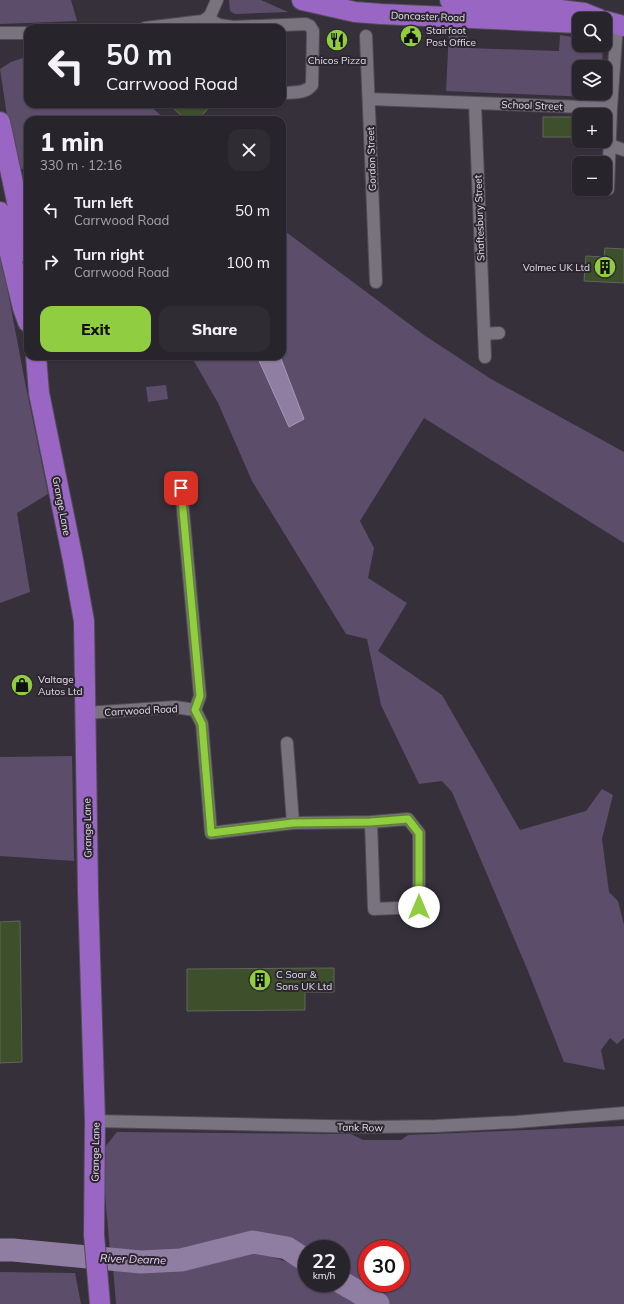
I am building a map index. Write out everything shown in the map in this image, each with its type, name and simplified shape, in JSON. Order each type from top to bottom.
[{"type":"highway","name":"Doncaster Road","points":[[302,0],[348,10],[381,14],[572,23]]},
{"type":"highway","name":"Doncaster Road","points":[[450,0],[576,12]]},
{"type":"highway","points":[[0,122],[24,234]]},
{"type":"highway","points":[[0,212],[24,311]]},
{"type":"highway","name":"Grange Lane","points":[[36,360],[39,393],[84,621],[88,892],[95,1121],[94,1235],[100,1304]]},
{"type":"street","points":[[189,24],[208,19],[217,0]]},
{"type":"street","points":[[208,19],[217,24]]},
{"type":"street","points":[[286,25],[306,24],[310,26],[313,31],[312,84],[310,88],[304,91],[286,93]]},
{"type":"street","points":[[0,33],[24,33]]},
{"type":"street","name":"Gordon Street","points":[[366,36],[376,282]]},
{"type":"street","points":[[611,52],[612,108]]},
{"type":"street","name":"School Street","points":[[369,99],[612,108]]},
{"type":"street","name":"Shaftesbury Street","points":[[475,102],[485,357]]},
{"type":"street","points":[[612,146],[624,150]]},
{"type":"street","points":[[484,334],[499,333]]},
{"type":"street","points":[[181,488],[200,696],[195,710],[202,724],[211,833],[293,823],[371,822],[408,819],[419,833],[419,907],[374,908],[371,822]]},
{"type":"street","name":"Carrwood Road","points":[[86,713],[175,707],[195,710]]},
{"type":"street","points":[[287,743],[293,823]]},
{"type":"street","name":"Tank Row","points":[[95,1121],[357,1127],[436,1126],[516,1122],[624,1113]]},
{"type":"shaded area","points":[[0,0],[71,0],[77,21],[0,24]]},
{"type":"shaded area","points":[[229,0],[261,0],[288,12],[235,14],[230,11]]},
{"type":"shaded area","points":[[449,31],[467,33],[468,48],[559,51],[560,35],[572,37],[572,52],[603,52],[602,60],[572,60],[572,96],[446,91]]},
{"type":"shaded area","points":[[24,57],[24,108],[152,108],[162,116],[24,116],[24,169],[15,170],[0,69],[11,62]]},
{"type":"shaded area","points":[[286,232],[424,335],[491,379],[624,452],[624,543],[424,418],[360,521],[374,548],[368,578],[407,603],[378,651],[442,695],[520,830],[586,811],[602,789],[613,795],[602,839],[609,892],[618,901],[624,925],[624,1038],[617,1044],[610,1038],[601,1050],[605,1070],[564,1062],[528,971],[452,792],[442,781],[419,784],[381,705],[367,639],[346,634],[252,481],[218,403],[193,360],[259,360],[289,427],[304,419],[282,360],[286,360]]},
{"type":"shaded area","points":[[0,249],[48,494],[17,513],[30,592],[0,603]]},
{"type":"shaded area","points":[[259,360],[282,360],[304,419],[289,427]]},
{"type":"shaded area","points":[[166,385],[168,399],[148,402],[146,387]]},
{"type":"shaded area","points":[[72,756],[74,861],[0,856],[0,757]]},
{"type":"shaded area","points":[[624,1126],[624,1304],[390,1304],[370,1292],[410,1292],[410,1240],[358,1240],[358,1285],[350,1280],[350,1240],[298,1240],[298,1249],[288,1243],[251,1236],[178,1253],[137,1258],[110,1251],[103,1172],[104,1148],[117,1132],[351,1134],[363,1140],[401,1140],[408,1135]]},
{"type":"shaded area","points":[[251,1250],[298,1266],[298,1292],[340,1292],[359,1304],[116,1304],[113,1267],[176,1269]]},
{"type":"shaded area","points":[[0,1272],[75,1273],[81,1304],[0,1304]]},
{"type":"building","points":[[173,108],[208,108],[202,116],[182,116]]},
{"type":"building","points":[[543,117],[572,117],[572,137],[543,137]]},
{"type":"building","name":"Volmec UK Ltd","points":[[605,248],[624,249],[624,283],[584,281],[586,256],[604,257]]},
{"type":"building","points":[[20,921],[22,1062],[0,1063],[0,922]]},
{"type":"building","name":"C Soar & Sons UK Ltd","points":[[334,968],[334,992],[305,992],[305,1010],[187,1011],[187,969]]},
{"type":"waterway","name":"River Dearne","points":[[0,1250],[141,1262],[181,1260],[253,1242],[287,1248],[298,1255]]},
{"type":"waterway","name":"River Dearne","points":[[350,1287],[378,1304]]},
{"type":"place","name":"Stairfoot Post Office","points":[[411,36]]},
{"type":"place","name":"Chicos Pizza","points":[[337,40]]},
{"type":"place","name":"Volmec UK Ltd","points":[[605,267]]},
{"type":"place","name":"Valtage Autos Ltd","points":[[22,685]]},
{"type":"place","name":"C Soar & Sons UK Ltd","points":[[260,980]]},
{"type":"route","points":[[181,488],[200,696],[195,710],[202,724],[211,833],[293,823],[371,822],[408,819],[419,833],[419,907]]}]
